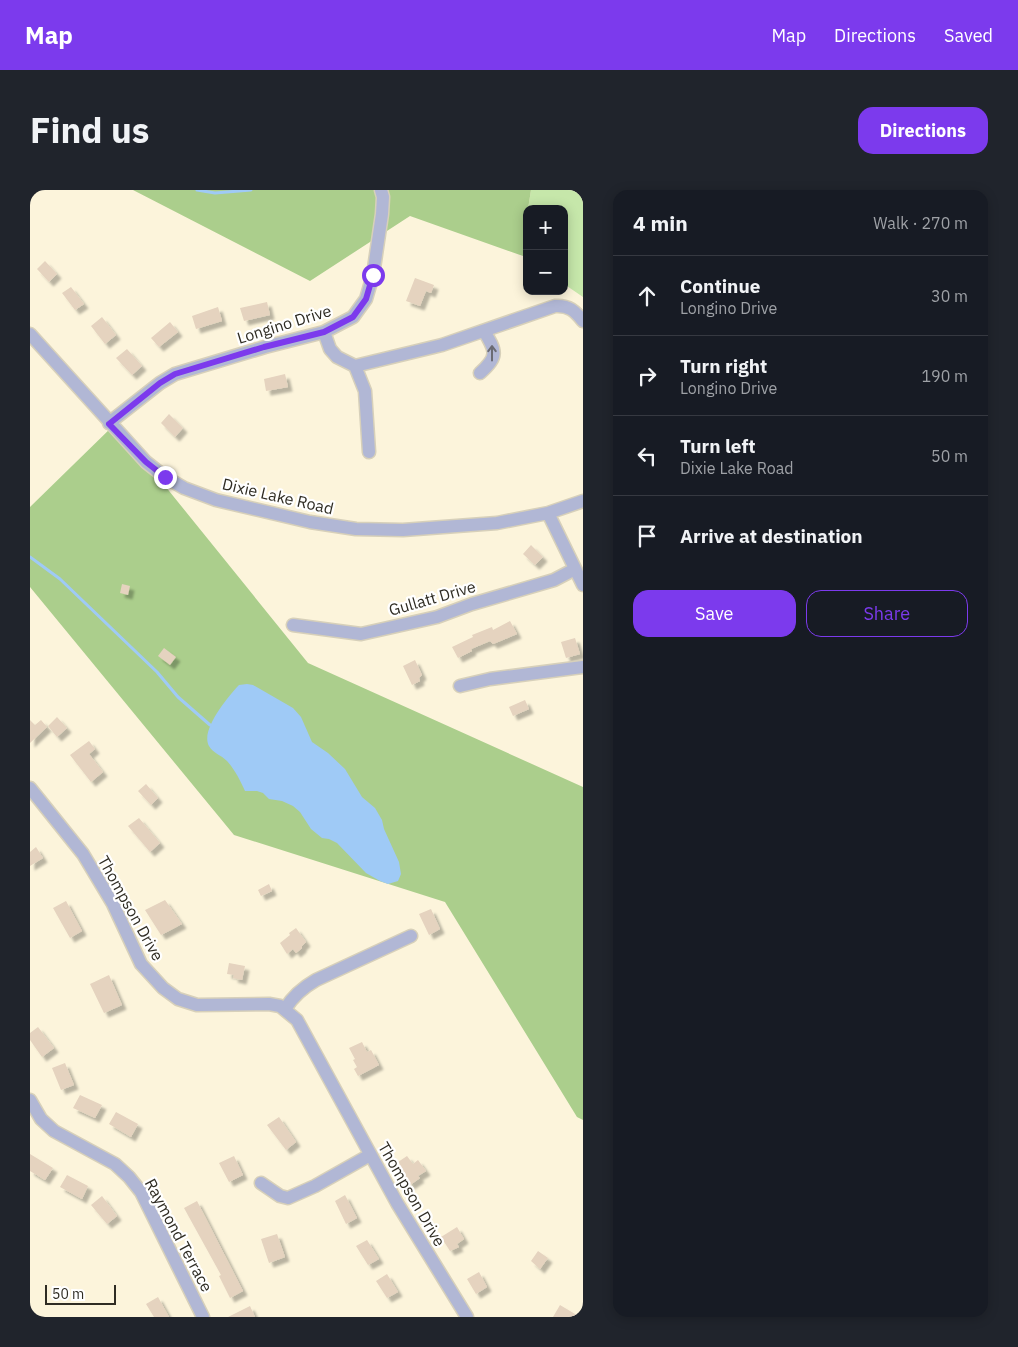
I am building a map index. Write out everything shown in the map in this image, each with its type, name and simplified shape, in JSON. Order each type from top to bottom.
[{"type":"street","name":"Longino Drive","points":[[109,424],[160,383],[175,374],[264,347],[324,332],[353,317],[366,299],[373,275],[382,214],[383,197],[381,190]]},
{"type":"street","points":[[324,332],[330,349],[337,357],[355,366],[442,345],[555,306],[569,307],[583,321]]},
{"type":"street","points":[[480,373],[492,362],[493,355],[493,347],[484,331]]},
{"type":"street","name":"Dixie Lake Road","points":[[30,334],[109,424],[146,462],[165,477],[184,488],[216,500],[310,522],[356,529],[403,530],[496,523],[548,513],[583,501]]},
{"type":"street","points":[[355,366],[365,391],[369,452]]},
{"type":"street","points":[[548,513],[583,585]]},
{"type":"street","name":"Gullatt Drive","points":[[293,625],[361,634],[437,617],[472,604],[554,580],[575,569]]},
{"type":"street","points":[[460,686],[490,679],[583,667]]},
{"type":"street","name":"Thompson Drive","points":[[30,788],[83,854],[113,904],[141,964],[162,988],[178,999],[197,1005],[269,1004],[280,1006],[297,1020],[397,1203],[467,1317]]},
{"type":"street","points":[[285,1009],[291,998],[316,980],[411,936]]},
{"type":"street","name":"Raymond Terrace","points":[[30,1100],[41,1120],[54,1131],[114,1164],[129,1177],[140,1192],[203,1317]]},
{"type":"street","points":[[261,1183],[280,1196],[288,1198],[315,1186],[370,1155]]},
{"type":"green space","points":[[133,190],[531,190],[529,205],[523,205],[523,256],[410,216],[310,281]]},
{"type":"green space","points":[[531,190],[583,190],[583,297],[568,287],[568,205],[529,205]]},
{"type":"green space","points":[[115,424],[308,663],[583,787],[583,1120],[577,1117],[445,902],[234,835],[30,587],[30,507]]},
{"type":"water","points":[[239,685],[253,685],[293,708],[301,717],[312,742],[328,753],[345,769],[362,797],[375,808],[382,820],[384,829],[399,862],[401,874],[398,881],[388,884],[366,873],[337,843],[322,838],[311,829],[300,812],[293,806],[282,801],[269,799],[263,793],[257,791],[245,791],[230,764],[209,746],[207,739],[208,731],[217,714],[228,697]]},
{"type":"building","points":[[45,261],[57,274],[49,282],[37,269]]},
{"type":"building","points":[[415,278],[434,285],[431,293],[426,291],[420,306],[406,301]]},
{"type":"building","points":[[71,287],[84,304],[75,310],[62,293]]},
{"type":"building","points":[[267,302],[270,315],[244,321],[240,308]]},
{"type":"building","points":[[218,307],[222,321],[196,329],[192,316]]},
{"type":"building","points":[[102,317],[116,335],[105,344],[91,326]]},
{"type":"building","points":[[170,322],[178,332],[159,347],[151,338]]},
{"type":"building","points":[[127,349],[142,366],[132,375],[116,358]]},
{"type":"building","points":[[285,374],[288,387],[266,391],[264,379]]},
{"type":"building","points":[[169,414],[183,428],[175,437],[161,423]]},
{"type":"building","points":[[531,545],[543,557],[535,565],[523,554]]},
{"type":"building","points":[[122,584],[130,586],[128,595],[120,593]]},
{"type":"building","points":[[510,621],[517,634],[493,644],[490,641],[471,649],[472,651],[458,658],[452,647],[473,637],[472,635],[492,627],[493,630]]},
{"type":"building","points":[[575,638],[580,654],[566,658],[561,642]]},
{"type":"building","points":[[164,648],[176,657],[170,665],[158,656]]},
{"type":"building","points":[[415,660],[422,675],[419,678],[420,681],[412,685],[403,666]]},
{"type":"building","points":[[525,700],[529,709],[513,716],[509,707]]},
{"type":"building","points":[[57,717],[67,728],[57,737],[48,726]]},
{"type":"building","points":[[30,720],[35,725],[41,720],[47,727],[30,743]]},
{"type":"building","points":[[89,741],[95,749],[89,754],[103,772],[91,782],[70,755]]},
{"type":"building","points":[[146,784],[158,798],[151,805],[138,791]]},
{"type":"building","points":[[139,818],[160,843],[150,852],[128,826]]},
{"type":"building","points":[[36,847],[43,858],[30,866],[30,852]]},
{"type":"building","points":[[269,884],[272,891],[261,896],[258,890]]},
{"type":"building","points":[[165,900],[182,924],[161,935],[145,910]]},
{"type":"building","points":[[66,901],[82,931],[70,938],[53,908]]},
{"type":"building","points":[[431,909],[440,929],[429,935],[419,914]]},
{"type":"building","points":[[296,928],[306,942],[296,953],[293,949],[287,954],[280,943]]},
{"type":"building","points":[[229,963],[245,966],[242,980],[233,978],[234,975],[227,974]]},
{"type":"building","points":[[109,975],[122,1005],[104,1013],[90,984]]},
{"type":"building","points":[[38,1027],[54,1048],[42,1057],[30,1040],[30,1033]]},
{"type":"building","points":[[362,1042],[367,1052],[371,1050],[379,1065],[358,1076],[354,1069],[357,1067],[353,1060],[355,1059],[349,1048]]},
{"type":"building","points":[[65,1063],[74,1085],[61,1090],[52,1068]]},
{"type":"building","points":[[80,1095],[102,1105],[95,1118],[73,1108]]},
{"type":"building","points":[[116,1112],[138,1124],[131,1137],[109,1124]]},
{"type":"building","points":[[279,1117],[296,1142],[286,1150],[267,1125]]},
{"type":"building","points":[[30,1154],[53,1168],[45,1180],[30,1171]]},
{"type":"building","points":[[234,1156],[243,1175],[229,1182],[219,1163]]},
{"type":"building","points":[[407,1156],[413,1164],[418,1160],[426,1171],[418,1176],[420,1178],[410,1185],[398,1167],[400,1164],[398,1162]]},
{"type":"building","points":[[67,1175],[88,1186],[82,1199],[60,1187]]},
{"type":"building","points":[[345,1195],[357,1218],[346,1224],[335,1201]]},
{"type":"building","points":[[102,1196],[117,1216],[107,1224],[91,1205]]},
{"type":"building","points":[[197,1201],[243,1291],[230,1298],[219,1276],[221,1275],[184,1208]]},
{"type":"building","points":[[457,1227],[464,1239],[457,1244],[459,1247],[450,1251],[441,1237]]},
{"type":"building","points":[[277,1234],[285,1257],[269,1263],[261,1239]]},
{"type":"building","points":[[367,1240],[379,1259],[368,1265],[356,1246]]},
{"type":"building","points":[[538,1251],[548,1258],[540,1269],[531,1261]]},
{"type":"building","points":[[479,1272],[487,1287],[476,1294],[467,1279]]},
{"type":"building","points":[[387,1274],[398,1292],[387,1298],[376,1281]]},
{"type":"building","points":[[158,1297],[169,1317],[154,1317],[146,1304]]},
{"type":"building","points":[[560,1305],[580,1317],[553,1317]]},
{"type":"building","points":[[250,1306],[255,1317],[228,1317]]},
{"type":"waterway","points":[[197,190],[215,193],[251,190]]},
{"type":"waterway","points":[[30,557],[60,579],[157,672],[178,697],[210,725]]},
{"type":"route","points":[[165,477],[146,462],[109,424],[160,383],[175,374],[264,347],[324,332],[353,317],[366,299],[373,275]]}]
